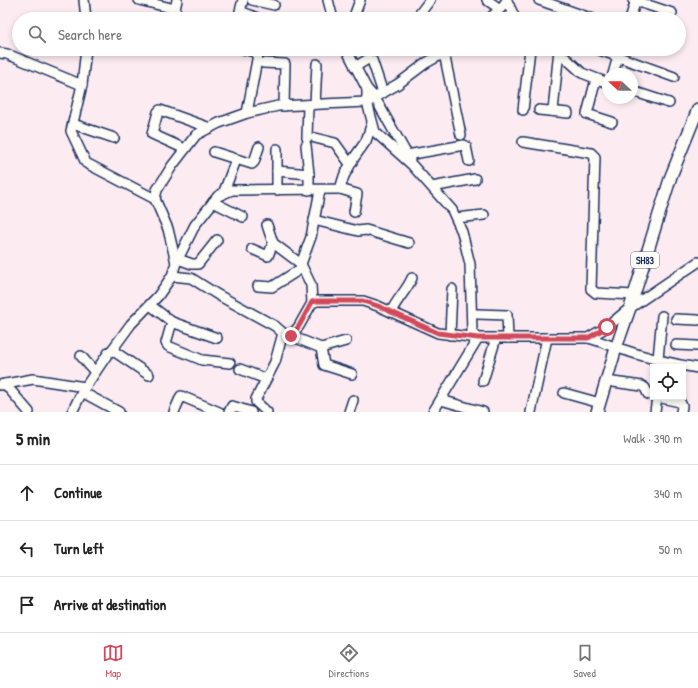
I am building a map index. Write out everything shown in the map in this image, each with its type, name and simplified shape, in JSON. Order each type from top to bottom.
[{"type":"main road","name":"SH83","points":[[600,409],[634,302],[671,176],[698,109]]},
{"type":"main road","name":"SH83","points":[[634,302],[673,190],[698,127]]},
{"type":"main road","name":"SH83","points":[[600,409],[613,382],[619,349]]},
{"type":"street","points":[[84,0],[85,12]]},
{"type":"street","points":[[139,0],[176,4]]},
{"type":"street","points":[[239,12],[243,0]]},
{"type":"street","points":[[252,0],[274,5]]},
{"type":"street","points":[[328,0],[331,12]]},
{"type":"street","points":[[356,12],[360,0]]},
{"type":"street","points":[[486,0],[500,9]]},
{"type":"street","points":[[539,0],[573,12]]},
{"type":"street","points":[[632,12],[635,0],[669,12]]},
{"type":"street","points":[[420,12],[426,1]]},
{"type":"street","points":[[497,12],[507,1],[512,12]]},
{"type":"street","points":[[0,53],[7,54],[78,83]]},
{"type":"street","points":[[84,56],[78,83],[72,131],[88,165],[155,199]]},
{"type":"street","points":[[247,113],[257,56]]},
{"type":"street","points":[[350,56],[367,89],[375,98],[412,165]]},
{"type":"street","points":[[177,261],[168,229],[155,199],[157,190],[172,166],[196,135],[219,123],[247,113],[284,106],[375,98],[439,56]]},
{"type":"street","points":[[448,56],[461,136]]},
{"type":"street","points":[[523,110],[529,56]]},
{"type":"street","points":[[553,111],[558,56]]},
{"type":"street","points":[[565,56],[582,73],[602,81]]},
{"type":"street","points":[[614,68],[617,56]]},
{"type":"street","points":[[625,56],[674,77]]},
{"type":"street","points":[[340,189],[350,164],[374,128],[375,98],[372,60],[368,59],[355,67]]},
{"type":"street","points":[[263,63],[285,64],[284,106]]},
{"type":"street","points":[[309,190],[311,104],[317,64]]},
{"type":"street","points":[[596,79],[587,114],[612,122]]},
{"type":"street","points":[[638,93],[669,103]]},
{"type":"street","points":[[185,149],[152,134],[158,112],[160,110],[210,128]]},
{"type":"street","points":[[539,110],[568,113]]},
{"type":"street","points":[[72,124],[114,138]]},
{"type":"street","points":[[374,128],[389,124]]},
{"type":"street","points":[[374,128],[383,140],[412,165],[452,210],[456,218],[462,232],[470,264],[472,332],[478,338]]},
{"type":"street","points":[[383,140],[394,132]]},
{"type":"street","points":[[309,141],[335,143],[350,164]]},
{"type":"street","points":[[523,142],[593,154],[591,289],[596,293],[634,302]]},
{"type":"street","points":[[407,155],[464,145],[468,148],[469,161]]},
{"type":"street","points":[[214,152],[253,164],[259,147]]},
{"type":"street","points":[[277,149],[277,190]]},
{"type":"street","points":[[223,194],[236,160]]},
{"type":"street","points":[[277,171],[309,174]]},
{"type":"street","points":[[432,187],[475,179]]},
{"type":"street","points":[[72,412],[83,389],[109,352],[131,324],[158,296],[172,276],[177,261],[194,225],[218,196],[232,190],[340,189],[357,194],[354,212]]},
{"type":"street","points":[[258,286],[272,287],[302,266],[311,237],[320,190]]},
{"type":"street","points":[[213,202],[243,217]]},
{"type":"street","points":[[456,218],[484,216]]},
{"type":"street","points":[[314,220],[358,231],[366,230],[409,243]]},
{"type":"street","points":[[229,412],[232,406],[251,412],[287,334],[299,326],[312,302],[311,286],[306,272],[302,266],[273,244],[267,225]]},
{"type":"street","points":[[177,261],[198,264],[217,240]]},
{"type":"street","points":[[252,249],[268,256],[273,244]]},
{"type":"street","points":[[588,338],[607,327],[634,302],[698,262]]},
{"type":"street","points":[[172,276],[191,278],[287,334],[321,348],[346,341]]},
{"type":"street","points":[[391,312],[397,300],[409,286],[412,278]]},
{"type":"street","points":[[450,335],[452,289]]},
{"type":"street","points":[[312,302],[363,301],[378,306],[438,333],[450,335],[478,338],[588,338],[647,357],[698,368]]},
{"type":"street","points":[[150,305],[172,322],[217,338]]},
{"type":"street","points":[[477,314],[507,315],[508,338]]},
{"type":"street","points":[[658,359],[662,316]]},
{"type":"street","points":[[676,319],[698,320]]},
{"type":"street","points":[[172,322],[166,343],[168,346],[202,360],[230,363]]},
{"type":"street","points":[[433,412],[478,338]]},
{"type":"street","points":[[483,381],[496,338]]},
{"type":"street","points":[[531,412],[547,338]]},
{"type":"street","points":[[676,345],[698,346]]},
{"type":"street","points":[[321,348],[324,365],[352,374]]},
{"type":"street","points":[[112,350],[149,375]]},
{"type":"street","points":[[81,356],[95,372]]},
{"type":"street","points":[[240,369],[266,379]]},
{"type":"street","points":[[3,384],[33,379],[83,389],[119,412]]},
{"type":"street","points":[[613,382],[642,386],[650,395]]},
{"type":"street","points":[[3,384],[29,412]]},
{"type":"street","points":[[564,394],[600,409]]},
{"type":"street","points":[[174,412],[181,396],[219,412]]},
{"type":"street","points":[[349,412],[353,400]]},
{"type":"street","points":[[441,400],[483,412]]},
{"type":"street","points":[[655,412],[657,400]]},
{"type":"street","points":[[671,400],[680,402],[682,406],[681,412]]},
{"type":"street","points":[[256,402],[266,412]]},
{"type":"route","points":[[291,336],[299,326],[312,302],[317,301],[363,301],[378,306],[438,333],[478,338],[588,338],[607,327]]}]
